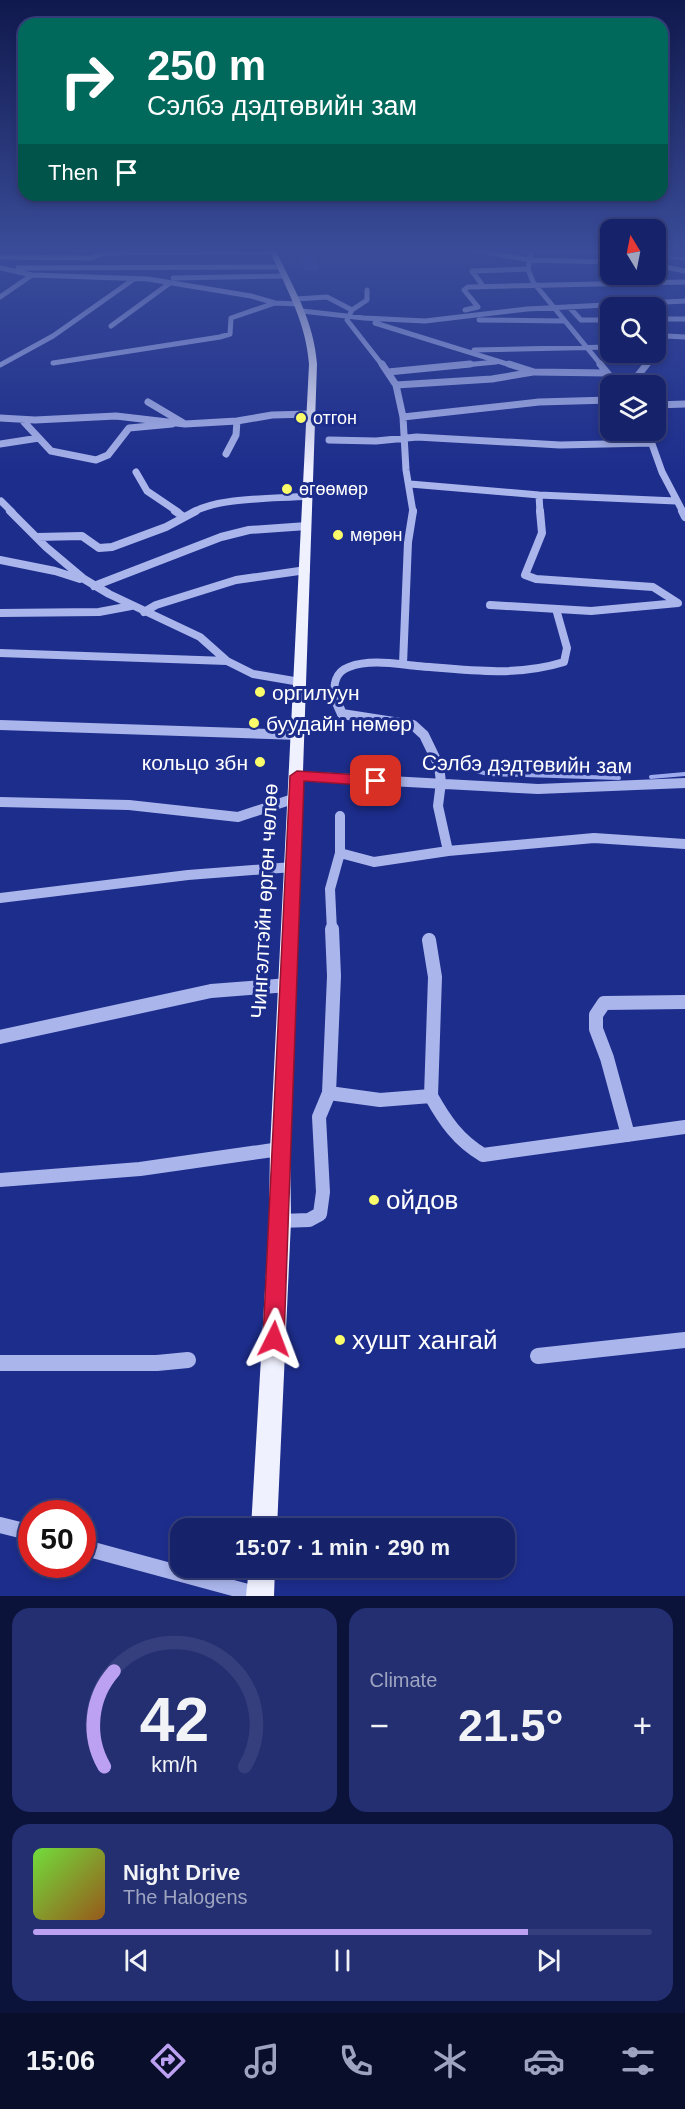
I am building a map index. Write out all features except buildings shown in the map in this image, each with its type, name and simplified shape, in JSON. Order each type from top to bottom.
[{"type":"main road","name":"Чингэлтэйн өргөн чөлөө","points":[[265,1518],[280,1221],[280,1149],[314,354],[307,323]]},
{"type":"main road","points":[[260,1596],[261,1578]]},
{"type":"street","points":[[0,365],[37,347],[75,323]]},
{"type":"street","points":[[111,326],[114,323]]},
{"type":"street","points":[[53,363],[220,337],[230,334],[231,323]]},
{"type":"street","points":[[349,323],[368,344],[396,385],[403,417],[406,470],[414,508],[408,542],[403,664]]},
{"type":"street","points":[[379,323],[419,338],[470,351],[534,372]]},
{"type":"street","points":[[565,323],[588,347],[607,373]]},
{"type":"street","points":[[666,337],[685,337]]},
{"type":"street","points":[[470,351],[600,347]]},
{"type":"street","points":[[387,372],[499,361]]},
{"type":"street","points":[[638,375],[648,363]]},
{"type":"street","points":[[396,385],[492,379],[534,372],[607,373]]},
{"type":"street","points":[[403,417],[539,402],[600,400]]},
{"type":"street","points":[[148,402],[182,423]]},
{"type":"street","points":[[666,405],[685,404]]},
{"type":"street","points":[[24,422],[51,451],[96,460],[108,455],[129,428],[237,421],[272,415],[311,414]]},
{"type":"street","points":[[0,418],[24,422],[91,416],[128,416],[182,423]]},
{"type":"street","points":[[226,454],[236,435],[237,421]]},
{"type":"street","points":[[329,440],[376,441],[405,437],[569,445],[651,443],[685,517]]},
{"type":"street","points":[[0,444],[39,438]]},
{"type":"street","points":[[136,472],[147,491],[184,517]]},
{"type":"street","points":[[410,484],[539,495],[676,501]]},
{"type":"street","points":[[539,495],[542,533],[525,575],[536,579],[653,587],[681,603]]},
{"type":"street","points":[[37,537],[82,536],[99,548],[112,547],[201,508],[226,503],[308,496]]},
{"type":"street","points":[[1,501],[63,563],[91,584],[131,606],[202,639],[238,669],[260,678],[300,682]]},
{"type":"street","points":[[0,560],[55,571],[91,584],[221,537],[249,530],[307,526]]},
{"type":"street","points":[[144,612],[156,605],[236,580],[306,570]]},
{"type":"street","points":[[490,605],[599,611],[681,603]]},
{"type":"street","points":[[0,613],[62,614],[109,611],[131,606]]},
{"type":"street","points":[[448,851],[438,799],[441,783],[438,763],[420,729],[402,722],[342,714],[336,707],[334,681],[340,672],[360,664],[403,664],[507,671],[548,669],[564,662],[567,648],[556,609]]},
{"type":"street","points":[[0,653],[227,661]]},
{"type":"street","points":[[0,725],[299,735]]},
{"type":"street","name":"Сэлбэ дэдтөвийн зам","points":[[297,776],[538,789],[685,783]]},
{"type":"street","points":[[0,801],[129,805],[238,817],[296,798]]},
{"type":"street","points":[[280,1221],[309,1220],[321,1214],[323,1192],[320,1117],[329,1093],[334,976],[330,889],[340,854],[340,816]]},
{"type":"street","points":[[340,854],[374,862],[448,851],[594,838],[685,844]]},
{"type":"street","points":[[0,898],[188,875],[293,867]]},
{"type":"street","points":[[429,940],[435,977],[431,1096],[446,1123],[463,1144],[483,1155],[685,1127]]},
{"type":"street","points":[[0,1037],[211,991],[288,986]]},
{"type":"street","points":[[628,1136],[607,1058],[596,1029],[596,1015],[604,1004],[685,1002]]},
{"type":"street","points":[[329,1093],[351,1100],[382,1102],[431,1096]]},
{"type":"street","points":[[0,1180],[72,1177],[170,1166],[280,1149]]},
{"type":"street","points":[[538,1356],[685,1340]]},
{"type":"street","points":[[0,1362],[188,1360]]},
{"type":"street","points":[[0,1525],[18,1530]]},
{"type":"street","points":[[96,1551],[260,1596]]},
{"type":"waterway","points":[[469,769],[488,774],[619,778]]},
{"type":"waterway","points":[[651,777],[685,774]]},
{"type":"place","name":"отгон","points":[[301,418]]},
{"type":"place","name":"өгөөмөр","points":[[287,489]]},
{"type":"place","name":"мөрөн","points":[[338,535]]},
{"type":"place","name":"оргилуун","points":[[260,692]]},
{"type":"place","name":"буудайн нөмөр","points":[[254,723]]},
{"type":"place","name":"кольцо збн","points":[[260,762]]},
{"type":"place","name":"ойдов","points":[[374,1200]]},
{"type":"place","name":"хушт хангай","points":[[340,1340]]},
{"type":"route","points":[[274,1339],[297,776],[376,781]]}]
